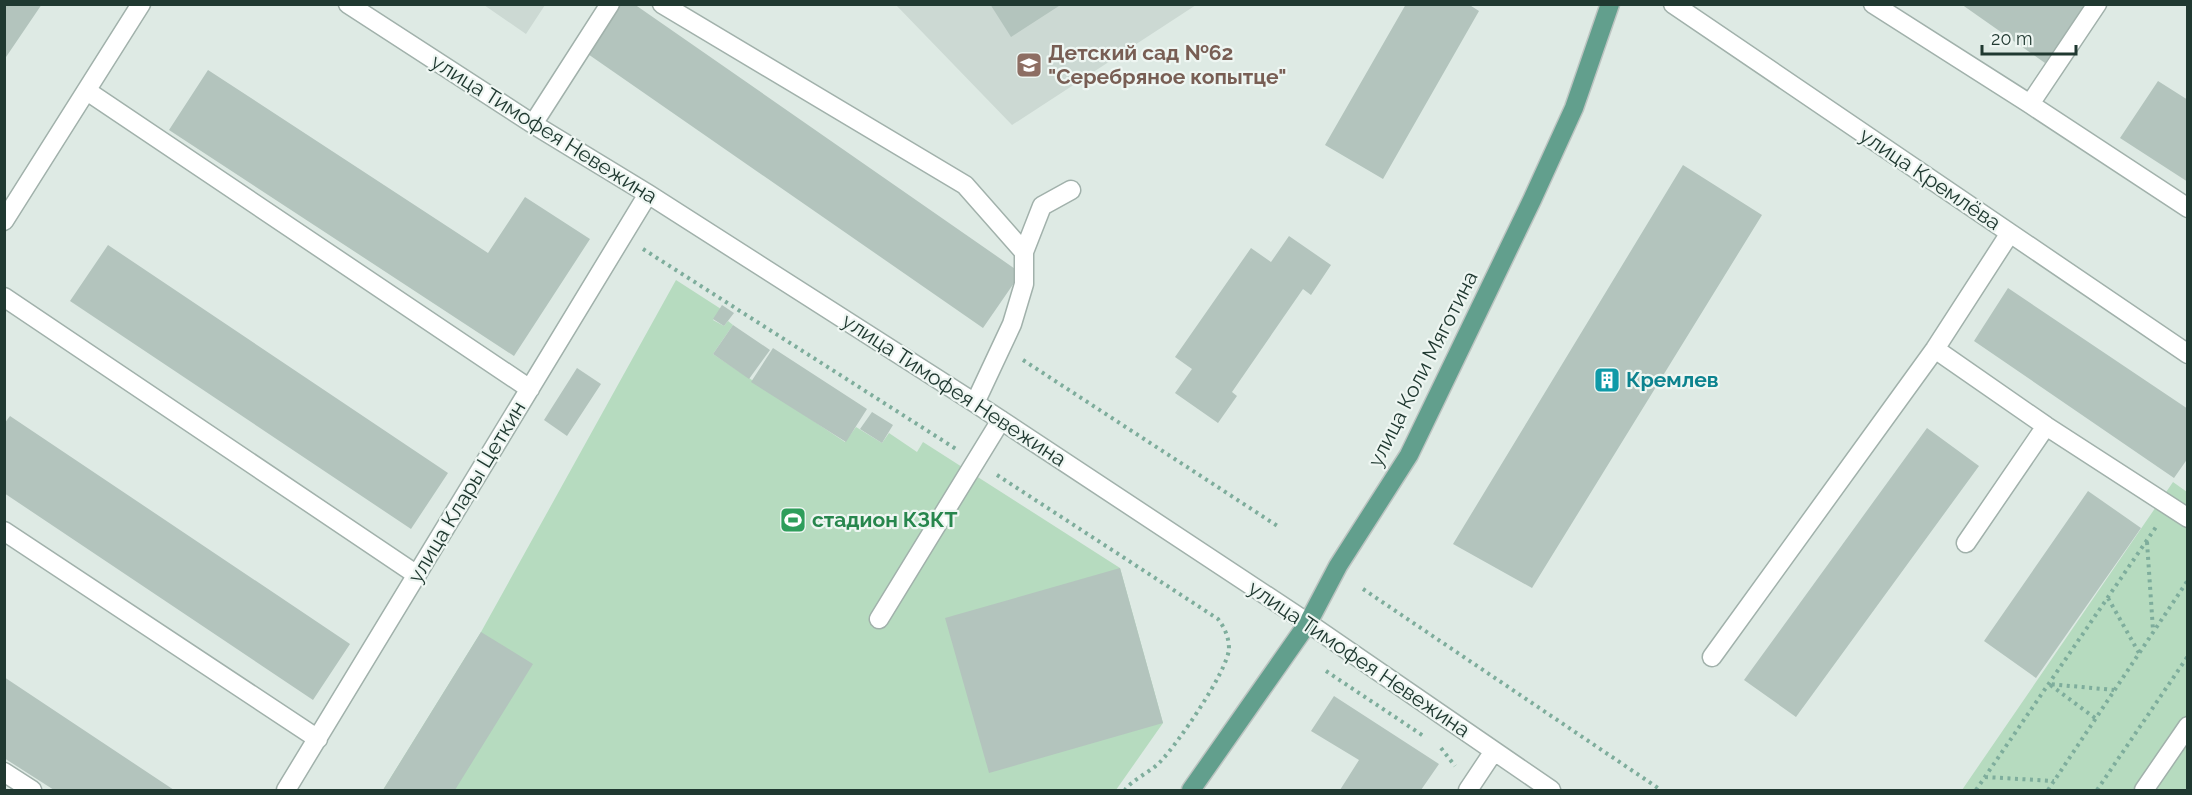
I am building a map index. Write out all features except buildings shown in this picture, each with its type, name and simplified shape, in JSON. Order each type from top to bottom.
[{"type":"main road","name":"улица Коли Мяготина","points":[[1191,790],[1308,622],[1338,566],[1409,455],[1574,108],[1610,4]]},
{"type":"street","points":[[4,221],[141,4]]},
{"type":"street","points":[[533,124],[610,4]]},
{"type":"street","points":[[662,4],[965,185],[1024,252]]},
{"type":"street","name":"улица Кремлёва","points":[[1673,4],[2187,354]]},
{"type":"street","points":[[1873,4],[2187,208]]},
{"type":"street","points":[[2030,104],[2097,4]]},
{"type":"street","name":"улица Тимофея Невежина","points":[[355,6],[533,124],[648,194],[1001,420],[1308,622],[1551,790]]},
{"type":"street","points":[[87,91],[530,389]]},
{"type":"street","points":[[975,403],[1012,324],[1024,284],[1024,252],[1042,206],[1071,190]]},
{"type":"street","name":"улица Клары Цеткин","points":[[286,790],[648,194]]},
{"type":"street","points":[[1712,657],[1935,349],[2010,233]]},
{"type":"street","points":[[4,297],[417,575]]},
{"type":"street","points":[[1935,349],[2046,426],[2187,518]]},
{"type":"street","points":[[879,620],[1001,420]]},
{"type":"street","points":[[1966,543],[2046,426]]},
{"type":"street","points":[[4,531],[318,739]]},
{"type":"street","points":[[2144,790],[2187,726]]},
{"type":"street","points":[[1470,789],[1494,751]]},
{"type":"street","points":[[4,772],[32,790]]},
{"type":"path","points":[[1002,346],[1279,527]]},
{"type":"path","points":[[1976,790],[2170,506]]},
{"type":"path","points":[[2146,541],[2153,631]]},
{"type":"path","points":[[2048,790],[2187,580]]},
{"type":"path","points":[[1363,589],[1660,790]]},
{"type":"path","points":[[2108,598],[2139,653]]},
{"type":"path","points":[[2097,790],[2187,656]]},
{"type":"path","points":[[1326,671],[1442,749],[1470,789]]},
{"type":"path","points":[[2049,684],[2114,690]]},
{"type":"path","points":[[2049,684],[2095,718]]},
{"type":"path","points":[[1984,777],[2054,781]]},
{"type":"shaded area","points":[[484,5],[545,5],[526,34]]},
{"type":"shaded area","name":"Детский сад №62 \"Серебряное копытце\"","points":[[896,5],[1196,5],[1012,125]]},
{"type":"green space","name":"стадион КЗКТ","points":[[676,280],[721,309],[713,320],[724,326],[728,321],[733,325],[713,354],[845,442],[856,427],[882,443],[889,433],[917,452],[923,442],[1120,568],[1163,723],[1116,790],[383,790],[481,632]]},
{"type":"green space","points":[[2173,482],[2187,492],[2187,790],[1962,790]]},
{"type":"place","name":"Детский сад №62 \"Серебряное копытце\"","points":[[1029,65]]},
{"type":"place","name":"Кремлев","points":[[1607,380]]},
{"type":"place","name":"стадион КЗКТ","points":[[793,520]]}]
